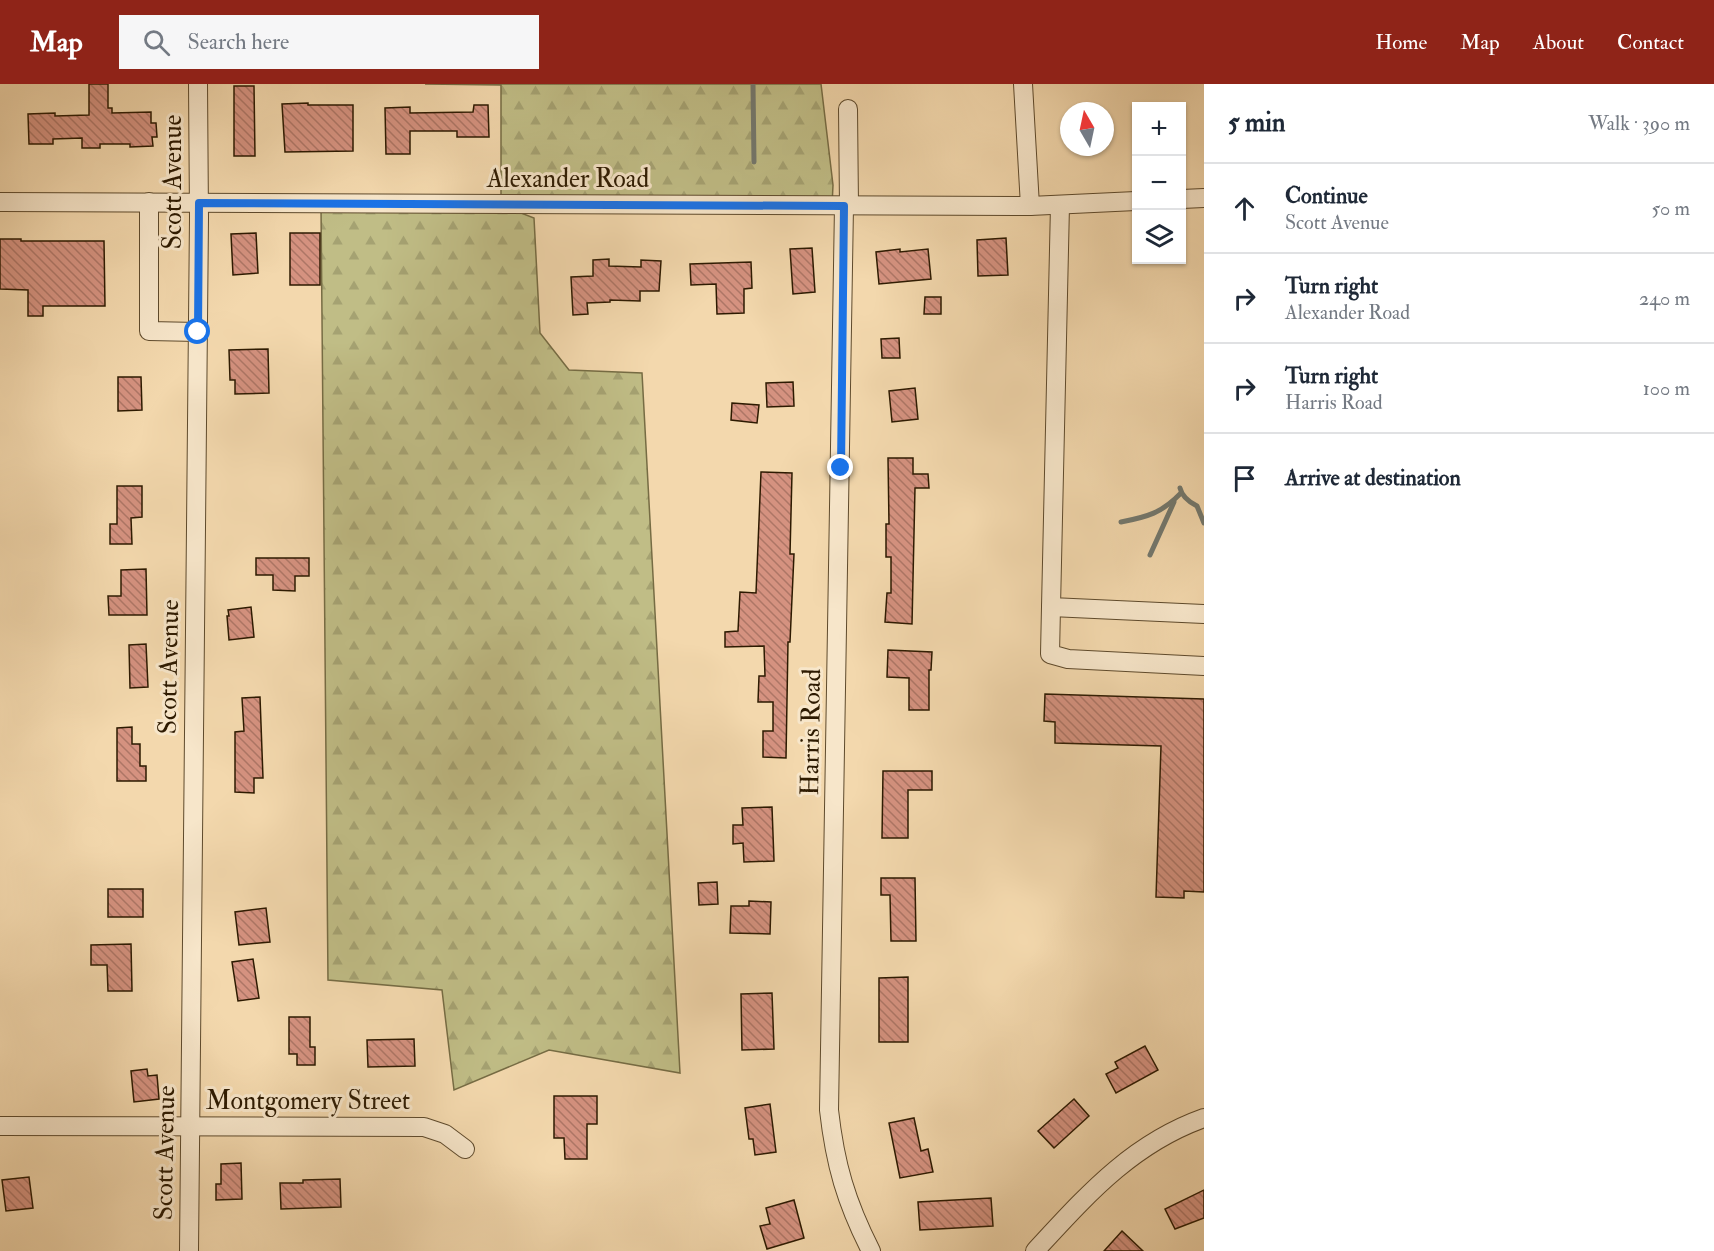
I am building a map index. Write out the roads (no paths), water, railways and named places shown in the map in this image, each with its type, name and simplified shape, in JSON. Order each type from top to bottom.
[{"type":"street","name":"Scott Avenue","points":[[189,1251],[199,203],[198,84]]},
{"type":"street","points":[[1023,84],[1030,207]]},
{"type":"street","name":"Harris Road","points":[[848,109],[829,1110],[833,1147],[841,1183],[854,1218],[871,1251]]},
{"type":"street","points":[[1186,199],[1204,198]]},
{"type":"street","name":"Alexander Road","points":[[0,202],[1030,207],[1132,201]]},
{"type":"street","points":[[149,202],[149,332],[198,332]]},
{"type":"street","points":[[1060,205],[1050,654],[1068,659],[1204,666]]},
{"type":"street","points":[[1051,607],[1204,614]]},
{"type":"street","points":[[1035,1251],[1096,1185],[1123,1162],[1157,1140],[1204,1118]]},
{"type":"street","name":"Montgomery Street","points":[[0,1126],[424,1127],[445,1134],[465,1149]]},
{"type":"waterway","points":[[753,84],[754,162]]},
{"type":"waterway","points":[[1180,488],[1186,499],[1197,506],[1204,523]]},
{"type":"waterway","points":[[1121,522],[1154,513],[1181,493]]},
{"type":"waterway","points":[[1150,555],[1174,502]]}]
